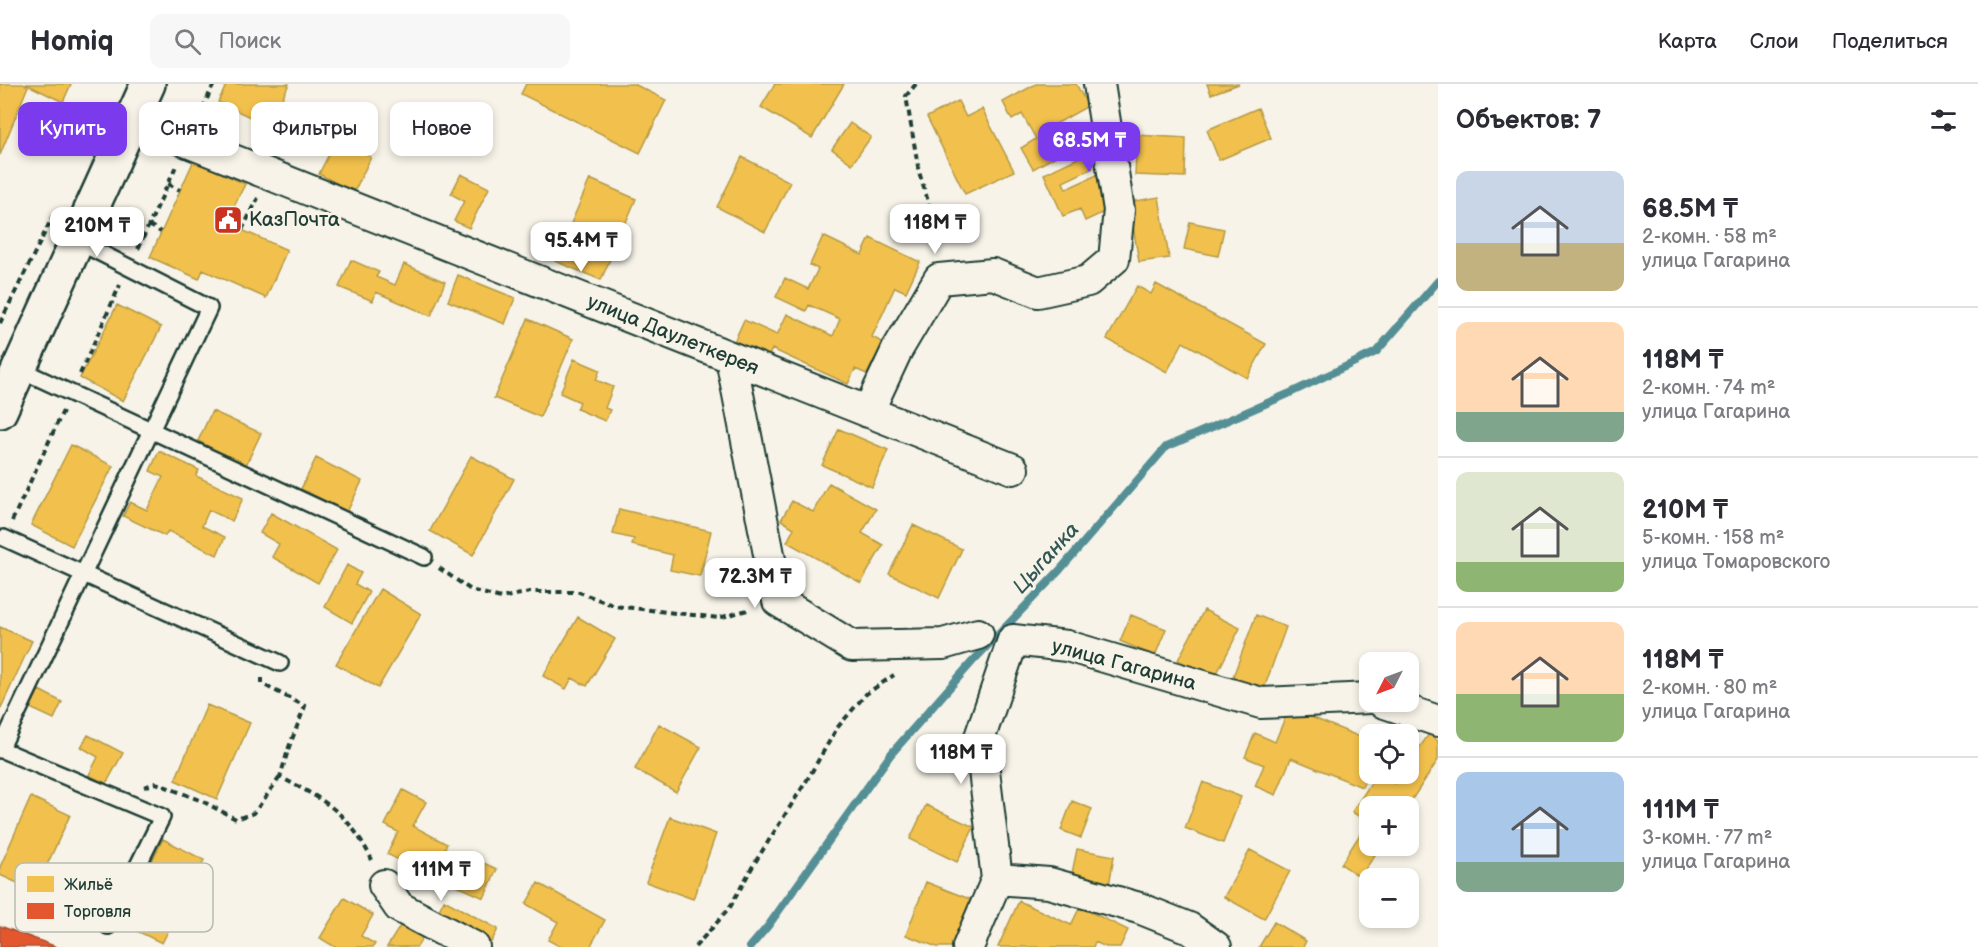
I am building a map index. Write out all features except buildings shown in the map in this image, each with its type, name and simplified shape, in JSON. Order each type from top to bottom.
[{"type":"street","points":[[0,411],[148,84]]},
{"type":"street","points":[[868,412],[897,351],[939,279],[993,274],[1038,292],[1088,281],[1114,259],[1119,210],[1099,84]]},
{"type":"street","name":"улица Даулеткерея","points":[[132,120],[139,123]]},
{"type":"street","name":"улица Даулеткерея","points":[[222,156],[1013,469]]},
{"type":"street","points":[[732,358],[778,601],[852,646],[943,644],[978,634]]},
{"type":"street","name":"улица Гагарина","points":[[968,947],[997,879],[980,737],[1013,640],[1067,646],[1261,703],[1359,699]]},
{"type":"street","points":[[1410,712],[1438,722]]},
{"type":"street","points":[[997,879],[1049,883],[1139,908],[1189,928],[1216,947]]},
{"type":"street","points":[[384,885],[399,907],[474,947]]},
{"type":"lane","points":[[77,241],[208,308],[0,750],[162,817],[139,863]]},
{"type":"lane","points":[[19,369],[424,556]]},
{"type":"lane","points":[[4,538],[280,663]]},
{"type":"path","points":[[206,102],[214,84]]},
{"type":"path","points":[[916,84],[906,96],[919,172],[935,224],[939,279]]},
{"type":"path","points":[[4,538],[181,156]]},
{"type":"path","points":[[168,184],[180,190]]},
{"type":"path","points":[[228,220],[244,226]]},
{"type":"path","points":[[149,225],[161,232]]},
{"type":"path","points":[[424,556],[471,590],[501,598],[530,592],[579,592],[615,606],[719,618],[778,601]]},
{"type":"path","points":[[113,797],[156,783],[202,801],[236,819],[254,813],[280,777],[305,706],[262,684],[262,655]]},
{"type":"path","points":[[694,947],[729,909],[837,728],[866,694],[901,671]]},
{"type":"path","points":[[280,777],[324,800],[352,825],[384,885]]},
{"type":"waterway","name":"Цыганка","points":[[750,947],[768,926],[891,754],[972,662],[1059,571],[1166,447],[1288,394],[1376,352],[1438,281]]},
{"type":"place","name":"КазПочта","points":[[228,220]]}]
